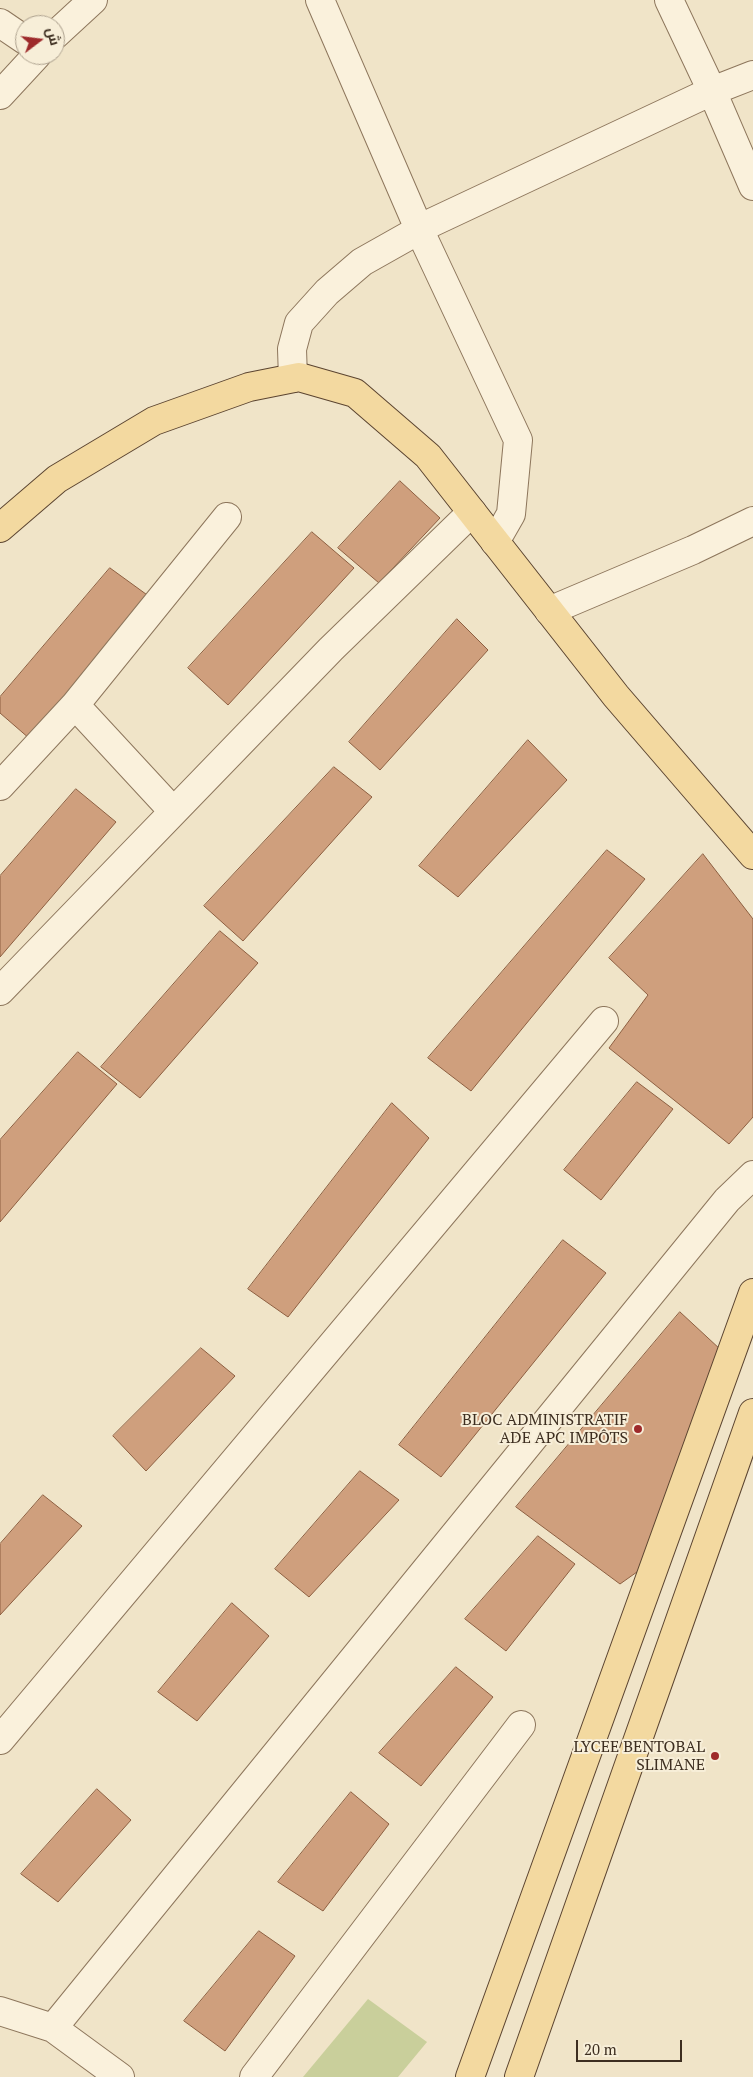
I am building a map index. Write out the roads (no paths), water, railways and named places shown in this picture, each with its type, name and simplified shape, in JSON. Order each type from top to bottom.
[{"type":"main road","points":[[0,528],[57,479],[154,421],[249,387],[299,377],[355,393],[428,456],[616,696],[753,855]]},
{"type":"main road","points":[[470,2077],[753,1293]]},
{"type":"main road","points":[[519,2077],[753,1412]]},
{"type":"street","points":[[65,26],[93,0]]},
{"type":"street","points":[[320,0],[419,229],[518,440],[510,514],[495,542]]},
{"type":"street","points":[[669,0],[712,91],[753,186]]},
{"type":"street","points":[[0,23],[15,33]]},
{"type":"street","points":[[0,95],[27,65]]},
{"type":"street","points":[[293,378],[292,349],[299,323],[327,292],[362,262],[419,229],[712,91],[753,75]]},
{"type":"street","points":[[0,991],[331,649],[472,512]]},
{"type":"street","points":[[0,786],[75,705],[227,518]]},
{"type":"street","points":[[549,611],[693,550],[753,521]]},
{"type":"street","points":[[75,705],[173,811]]},
{"type":"street","points":[[0,1740],[604,1021]]},
{"type":"street","points":[[53,2028],[721,1207],[753,1175]]},
{"type":"street","points":[[254,2077],[521,1725]]},
{"type":"street","points":[[0,2012],[53,2028],[120,2077]]},
{"type":"place","name":"BLOC ADMINISTRATIF ADE APC IMPÔTS","points":[[638,1429]]},
{"type":"place","name":"LYCEE BENTOBAL SLIMANE","points":[[715,1756]]}]
